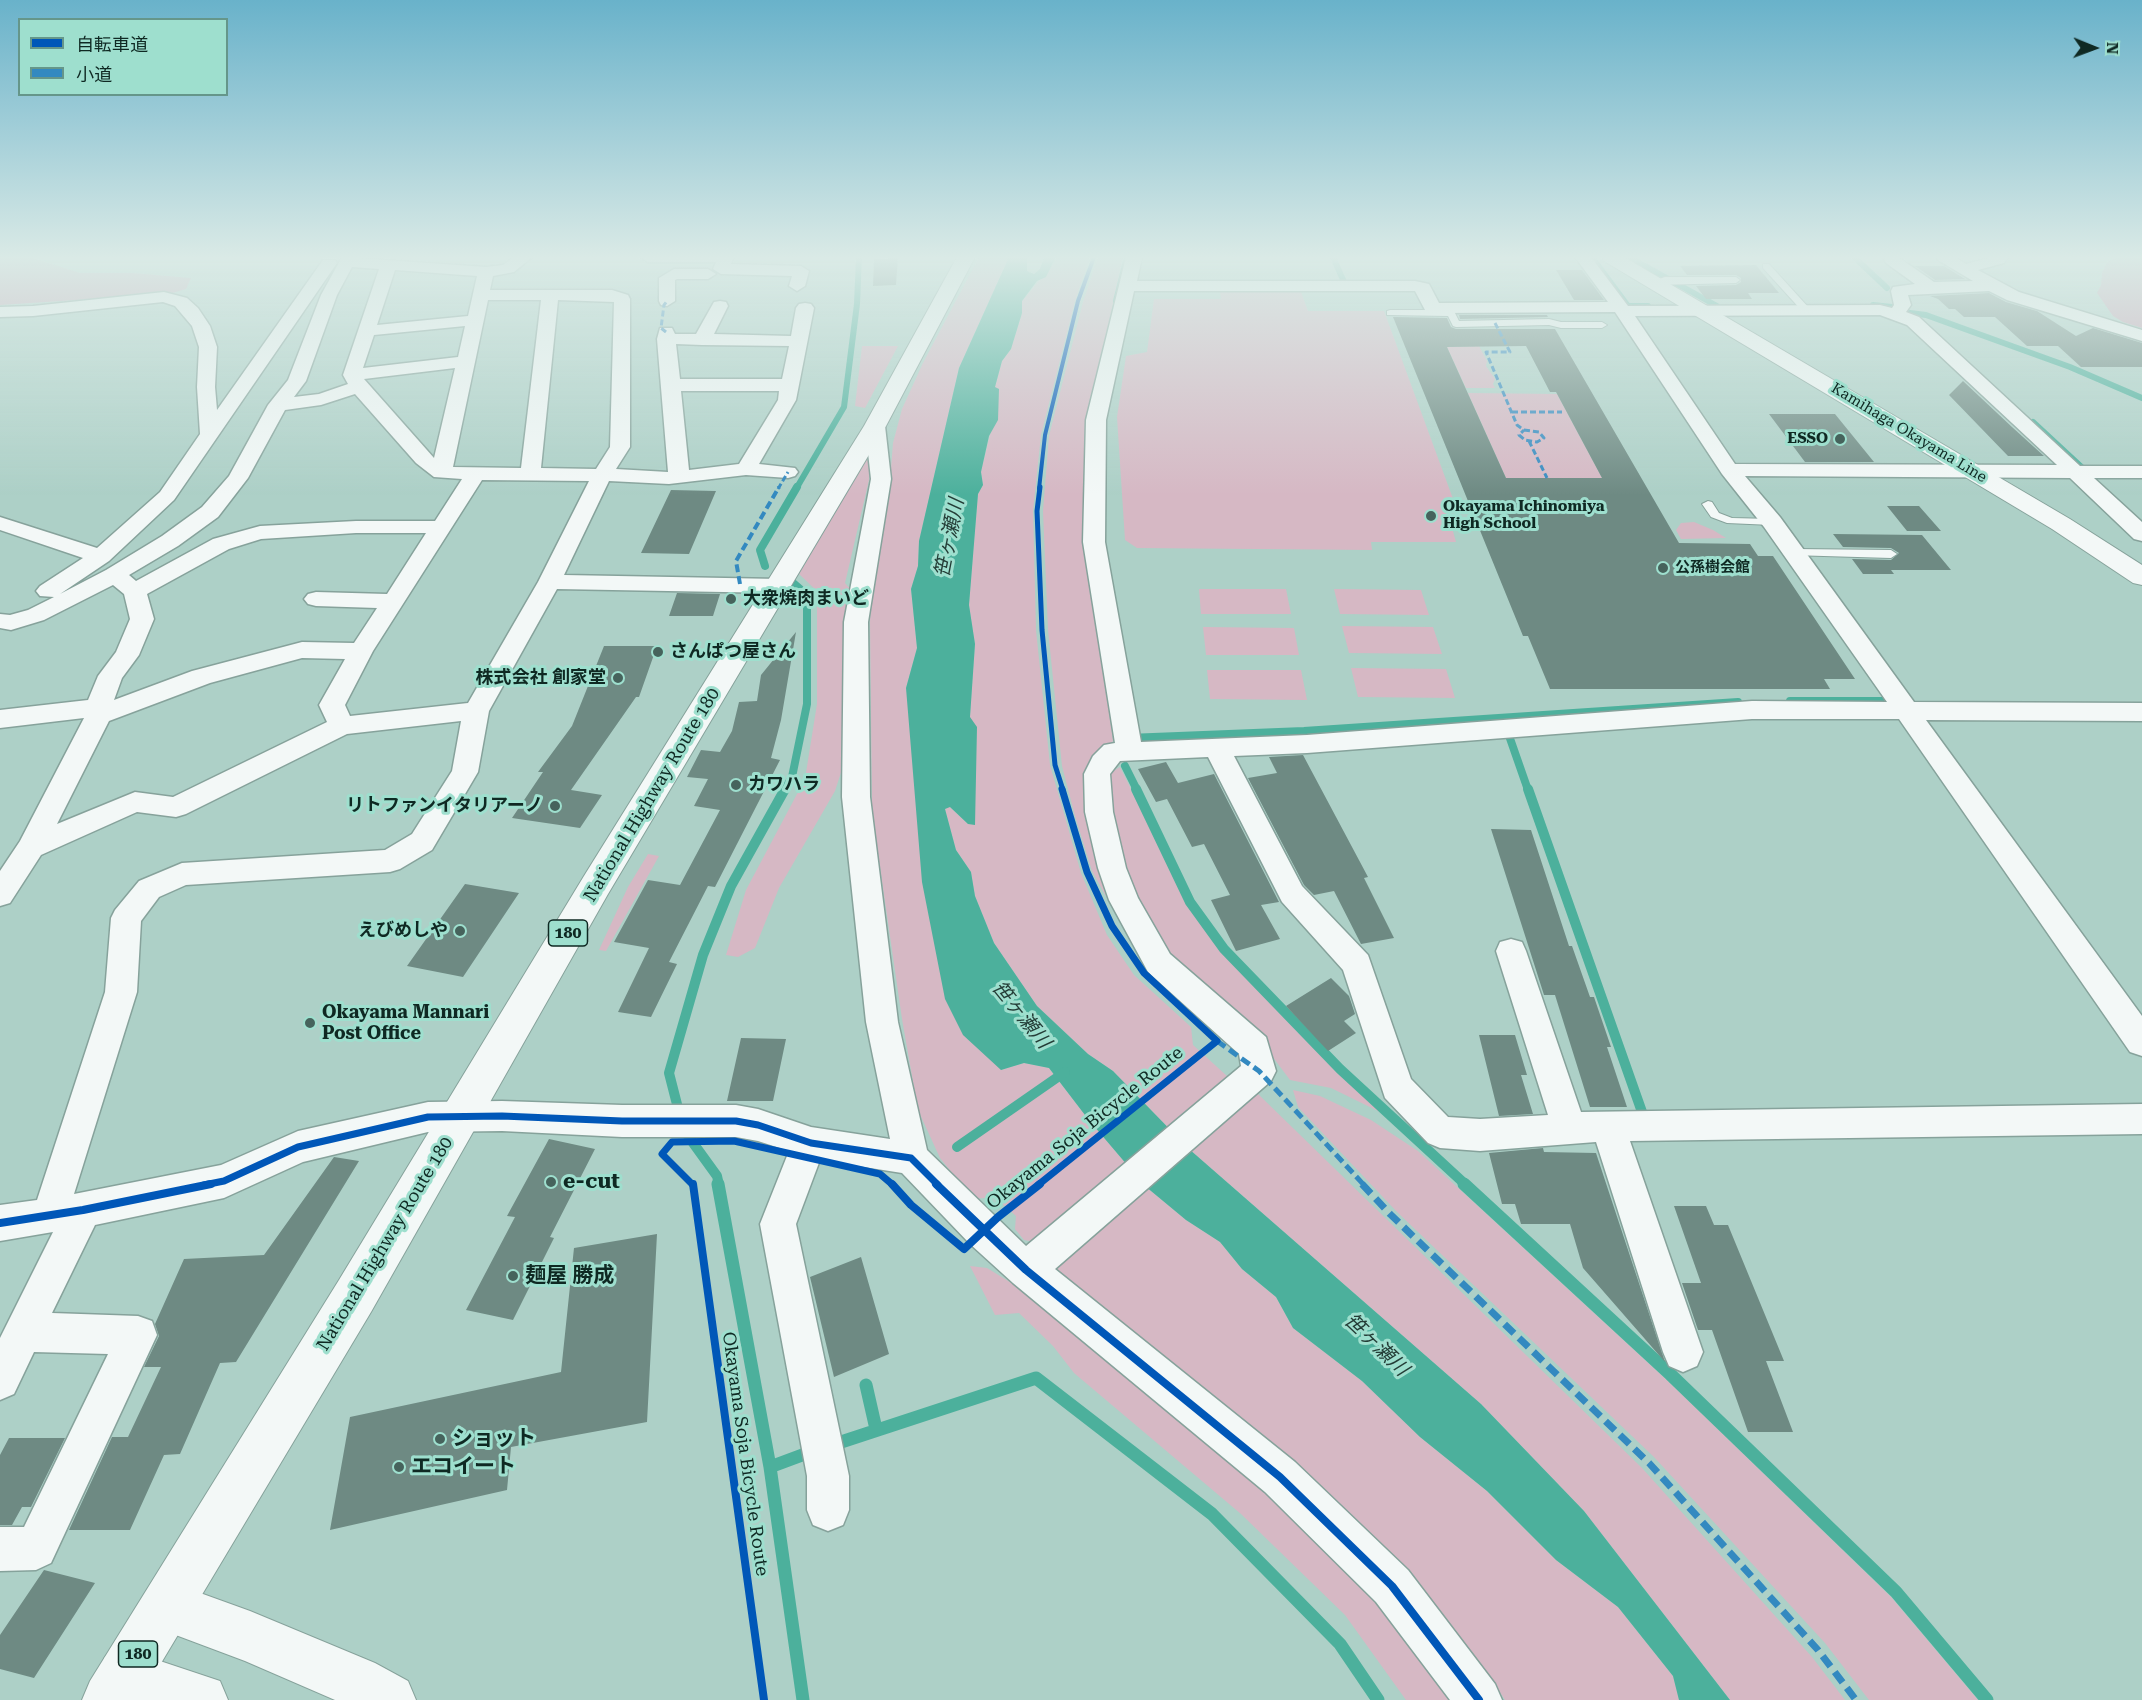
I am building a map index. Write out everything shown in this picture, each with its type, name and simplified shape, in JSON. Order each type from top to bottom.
[{"type":"main road","name":"National Highway Route 180","points":[[116,1688],[461,1116],[596,885],[875,426],[923,336]]},
{"type":"main road","name":"Kamihaga Okayama Line","points":[[1745,336],[2061,524],[2142,577]]},
{"type":"main road","points":[[166,1607],[259,1640],[356,1682],[389,1700]]},
{"type":"main road","points":[[116,1688],[201,1700]]},
{"type":"street","points":[[204,336],[208,347],[206,387],[210,436]]},
{"type":"street","points":[[108,566],[167,496],[285,336]]},
{"type":"street","points":[[1,622],[11,623],[36,615],[108,566],[170,541],[210,512],[238,478],[278,405],[297,381],[314,336]]},
{"type":"street","points":[[356,381],[365,336]]},
{"type":"street","points":[[441,473],[472,336]]},
{"type":"street","points":[[530,475],[545,336]]},
{"type":"street","points":[[0,1380],[25,1332],[67,1212],[121,992],[126,918],[149,889],[182,874],[390,861],[422,842],[465,772],[476,711],[549,582],[602,476],[620,447],[621,336]]},
{"type":"street","points":[[666,336],[679,477]]},
{"type":"street","points":[[669,336],[702,340],[799,341]]},
{"type":"street","points":[[702,340],[704,336]]},
{"type":"street","points":[[746,469],[787,400],[800,336]]},
{"type":"street","points":[[1115,336],[1096,420],[1094,542],[1129,743]]},
{"type":"street","points":[[1644,336],[1772,522],[1907,707],[2142,1042]]},
{"type":"street","points":[[1930,336],[2084,472],[2140,530]]},
{"type":"street","points":[[278,405],[321,399],[356,381],[466,362]]},
{"type":"street","points":[[356,381],[423,459],[441,473],[679,477],[746,469],[788,472]]},
{"type":"street","points":[[671,385],[790,385]]},
{"type":"street","points":[[875,426],[881,479],[856,622],[856,797],[882,1022],[911,1158],[983,1231],[1033,1263],[1280,1478],[1392,1586],[1479,1700]]},
{"type":"street","points":[[1736,470],[2142,472]]},
{"type":"street","points":[[342,726],[332,705],[361,651],[475,475]]},
{"type":"street","points":[[0,523],[108,566],[135,591],[142,619],[127,655],[110,676],[97,712],[96,722],[30,847],[0,895]]},
{"type":"street","points":[[135,591],[221,544],[260,533],[356,527],[443,527]]},
{"type":"street","points":[[549,582],[778,586]]},
{"type":"street","points":[[316,599],[393,601]]},
{"type":"street","points":[[0,719],[97,712],[201,677],[302,650],[361,651]]},
{"type":"street","points":[[1033,1263],[1259,1071],[1254,1047],[1159,963],[1124,900],[1112,868],[1099,812],[1097,774],[1102,763],[1113,752],[1129,743],[1217,749],[1752,710],[1907,707],[2142,712]]},
{"type":"street","points":[[30,847],[135,802],[176,807],[342,726],[476,711]]},
{"type":"street","points":[[1217,749],[1292,894],[1357,964],[1397,1087],[1440,1132],[1480,1135],[1608,1126],[2142,1119]]},
{"type":"street","points":[[1511,951],[1569,1128]]},
{"type":"street","points":[[0,1223],[224,1181],[308,1144],[428,1117],[736,1121],[758,1125],[812,1143],[911,1158]]},
{"type":"street","points":[[1608,1126],[1683,1352]]},
{"type":"street","points":[[812,1143],[802,1158],[778,1224],[818,1421],[828,1493]]},
{"type":"street","points":[[0,1549],[36,1548],[138,1335],[25,1332]]},
{"type":"lane","points":[[1708,504],[1715,515],[1731,521],[1772,522]]},
{"type":"lane","points":[[1794,553],[1891,554]]},
{"type":"shaded area","points":[[937,336],[973,336],[959,368],[919,541],[918,566],[911,589],[917,648],[906,688],[1001,1070],[1024,1063],[1049,1068],[1088,1119],[1145,1186],[1186,1220],[1220,1242],[1242,1269],[1276,1297],[1293,1328],[1362,1381],[1420,1437],[1487,1491],[1556,1560],[1618,1607],[1673,1676],[1679,1700],[1505,1700],[1488,1674],[1402,1575],[1051,1268],[1056,1261],[1030,1241],[1024,1240],[1015,1229],[1016,1216],[995,1197],[973,1199],[940,1158],[918,1110],[902,1019],[872,812],[871,598],[890,481],[893,443],[902,409]]},
{"type":"shaded area","points":[[1015,336],[1066,336],[1041,435],[1033,511],[1036,630],[1050,765],[1081,873],[1107,935],[1134,975],[1191,1027],[1193,1045],[1250,1097],[1256,1092],[1642,1468],[1812,1657],[1845,1700],[1730,1700],[1584,1511],[1481,1404],[1189,1149],[1113,1071],[1088,1054],[1037,1006],[994,943],[975,896],[971,872],[956,850],[945,809],[949,806],[968,824],[970,717],[975,644],[969,605],[978,494],[983,485],[981,472],[992,426],[995,387],[1002,361],[1011,349]]},
{"type":"shaded area","points":[[1074,336],[1106,336],[1088,420],[1085,539],[1113,741],[1096,759],[1112,901],[1109,902],[1092,871],[1062,766],[1048,630],[1043,511],[1049,436]]},
{"type":"shaded area","points":[[1149,336],[1393,336],[1456,507],[1449,517],[1456,542],[1371,542],[1372,550],[1137,548],[1125,540],[1117,417],[1126,356],[1147,352]]},
{"type":"shaded area","points":[[862,346],[898,346],[865,408],[855,406]]},
{"type":"shaded area","points":[[1479,346],[1487,361],[1486,366],[1495,379],[1493,384],[1495,388],[1466,388],[1447,347]]},
{"type":"shaded area","points":[[1468,393],[1557,394],[1602,478],[1506,478]]},
{"type":"shaded area","points":[[866,456],[870,466],[869,480],[845,583],[852,591],[847,754],[835,791],[779,888],[755,948],[738,957],[726,955],[746,890],[805,779],[817,704],[817,591],[799,574]]},
{"type":"shaded area","points":[[1694,522],[1726,538],[1681,539],[1676,530],[1681,523]]},
{"type":"shaded area","points":[[1199,589],[1286,589],[1291,614],[1201,614]]},
{"type":"shaded area","points":[[1334,589],[1421,590],[1429,615],[1340,614]]},
{"type":"shaded area","points":[[1342,626],[1433,627],[1442,654],[1349,653]]},
{"type":"shaded area","points":[[1203,627],[1294,628],[1299,655],[1206,655]]},
{"type":"shaded area","points":[[1351,668],[1446,669],[1455,698],[1358,697]]},
{"type":"shaded area","points":[[1207,670],[1301,670],[1307,700],[1210,699]]},
{"type":"shaded area","points":[[1120,767],[1187,902],[1221,951],[1337,1072],[1382,1113],[1331,1088],[1290,1080],[1260,1040],[1169,958],[1134,900],[1109,814],[1108,774]]},
{"type":"shaded area","points":[[648,854],[659,856],[606,951],[599,950],[628,887]]},
{"type":"shaded area","points":[[1293,1090],[1320,1096],[1371,1120],[1418,1151],[1670,1383],[1891,1597],[1978,1700],[1869,1700],[1825,1643],[1654,1457],[1397,1212],[1298,1107]]},
{"type":"shaded area","points":[[970,1266],[987,1268],[1026,1292],[1269,1487],[1379,1599],[1454,1700],[1406,1700],[1345,1615],[1241,1514],[1074,1373],[1053,1346],[1019,1313],[995,1315]]},
{"type":"water","name":"笹ヶ瀬川","points":[[973,336],[1015,336],[1011,349],[1002,361],[995,387],[999,389],[998,420],[989,436],[981,472],[983,485],[978,494],[969,605],[975,644],[970,717],[977,727],[975,825],[968,824],[950,807],[945,809],[956,850],[971,872],[975,896],[994,943],[1037,1006],[1088,1054],[1113,1071],[1189,1149],[1481,1404],[1584,1511],[1730,1700],[1679,1700],[1673,1676],[1618,1607],[1556,1560],[1487,1491],[1420,1437],[1362,1381],[1293,1328],[1276,1297],[1242,1269],[1220,1242],[1186,1220],[1145,1186],[1088,1119],[1049,1068],[1024,1063],[1001,1070],[963,1035],[945,999],[922,882],[906,688],[917,648],[911,589],[918,566],[919,541],[959,368]]},
{"type":"building","points":[[1401,336],[1559,336],[1679,543],[1750,544],[1758,556],[1773,556],[1855,679],[1824,679],[1830,689],[1550,689],[1528,636],[1523,636]],"holes":[[[1526,346],[1550,392],[1556,392],[1602,478],[1506,478],[1447,347]]]},
{"type":"building","points":[[2016,336],[2120,336],[2142,343],[2142,367],[2081,367],[2058,346],[2027,346]]},
{"type":"building","points":[[1963,381],[2044,456],[2008,456],[1949,395]]},
{"type":"building","points":[[1769,414],[1835,414],[1874,462],[1805,462]]},
{"type":"building","points":[[671,490],[716,491],[689,554],[641,553]]},
{"type":"building","points":[[1887,506],[1919,506],[1941,531],[1907,531]]},
{"type":"building","points":[[1833,534],[1922,535],[1951,570],[1891,570],[1894,574],[1863,574],[1852,559],[1891,560],[1899,553],[1891,548],[1843,547]]},
{"type":"building","points":[[677,593],[720,594],[713,616],[669,616]]},
{"type":"building","points":[[796,632],[781,720],[771,758],[780,760],[715,887],[708,886],[669,962],[677,964],[651,1017],[618,1012],[649,948],[614,942],[648,880],[680,885],[720,810],[694,806],[708,779],[687,777],[701,750],[720,752],[732,731],[739,702],[757,701],[761,675]]},
{"type":"building","points":[[604,646],[657,646],[639,697],[636,697],[571,790],[602,795],[580,828],[512,818],[543,772],[538,772],[572,726]]},
{"type":"building","points":[[1303,755],[1368,877],[1364,878],[1394,938],[1361,944],[1334,891],[1314,895],[1304,885],[1248,778],[1277,773],[1269,757]]},
{"type":"building","points":[[1166,762],[1178,783],[1214,774],[1279,902],[1261,905],[1280,939],[1236,951],[1211,900],[1230,895],[1204,844],[1192,847],[1167,799],[1156,802],[1138,769]]},
{"type":"building","points":[[1491,829],[1531,830],[1569,946],[1572,946],[1590,997],[1594,997],[1611,1047],[1607,1047],[1627,1107],[1590,1107],[1555,995],[1544,995]]},
{"type":"building","points":[[465,884],[519,893],[463,977],[407,966]]},
{"type":"building","points":[[1331,978],[1349,996],[1355,1014],[1344,1021],[1356,1033],[1328,1051],[1286,1006]]},
{"type":"building","points":[[1479,1035],[1515,1035],[1527,1075],[1521,1075],[1533,1114],[1499,1116]]},
{"type":"building","points":[[741,1038],[786,1039],[773,1101],[727,1101]]},
{"type":"building","points":[[549,1139],[595,1149],[550,1237],[554,1238],[513,1320],[466,1310],[515,1217],[507,1216]]},
{"type":"building","points":[[1543,1148],[1544,1152],[1596,1153],[1665,1362],[1583,1268],[1570,1224],[1521,1224],[1515,1204],[1502,1204],[1489,1153]]},
{"type":"building","points":[[334,1157],[359,1161],[236,1362],[220,1363],[180,1454],[164,1455],[130,1530],[69,1530],[112,1437],[128,1437],[161,1367],[144,1367],[159,1336],[155,1324],[184,1259],[264,1255]]},
{"type":"building","points":[[1674,1206],[1706,1206],[1714,1225],[1728,1225],[1784,1361],[1766,1361],[1793,1432],[1748,1432],[1712,1330],[1698,1330],[1682,1283],[1701,1283]]},
{"type":"building","points":[[657,1234],[647,1422],[511,1447],[507,1490],[330,1530],[350,1417],[561,1372],[574,1248]]},
{"type":"building","points":[[861,1257],[889,1354],[834,1377],[810,1277]]},
{"type":"building","points":[[9,1438],[65,1438],[31,1507],[22,1507],[12,1525],[0,1525],[0,1455]]},
{"type":"building","points":[[44,1570],[95,1583],[34,1678],[0,1669],[0,1635]]},
{"type":"waterway","points":[[796,489],[844,407],[853,336]]},
{"type":"waterway","points":[[1985,336],[2070,367],[2142,398]]},
{"type":"waterway","points":[[2033,422],[2089,474]]},
{"type":"waterway","points":[[765,566],[760,550],[797,487]]},
{"type":"waterway","points":[[784,790],[792,777],[807,704],[807,595],[792,582]]},
{"type":"waterway","points":[[1790,701],[1897,701]]},
{"type":"waterway","points":[[1128,738],[1304,731],[1738,702]]},
{"type":"waterway","points":[[1506,727],[1528,790]]},
{"type":"waterway","points":[[1125,766],[1137,790]]},
{"type":"waterway","points":[[680,1116],[669,1073],[703,955],[731,886],[785,789]]},
{"type":"waterway","points":[[1136,789],[1190,902],[1224,949],[1340,1069],[1466,1185]]},
{"type":"waterway","points":[[1528,789],[1642,1112]]},
{"type":"waterway","points":[[957,1147],[1065,1072]]},
{"type":"waterway","points":[[683,1129],[717,1176],[719,1185]]},
{"type":"waterway","points":[[718,1184],[770,1467]]},
{"type":"waterway","points":[[1464,1184],[1670,1374],[1896,1592],[1987,1700]]},
{"type":"waterway","points":[[832,1445],[1036,1378],[1212,1514],[1340,1644],[1378,1700]]},
{"type":"waterway","points":[[866,1385],[876,1429]]},
{"type":"waterway","points":[[770,1467],[813,1451]]},
{"type":"waterway","points":[[770,1467],[803,1700]]},
{"type":"marked path","points":[[1502,336],[1510,352],[1486,352],[1517,425],[1524,430]]},
{"type":"marked path","points":[[1512,412],[1562,412]]},
{"type":"marked path","points":[[1524,430],[1539,432],[1544,438],[1537,442],[1525,440],[1519,435],[1524,430]]},
{"type":"marked path","points":[[1529,441],[1547,478]]},
{"type":"marked path","points":[[740,584],[736,561],[788,472]]},
{"type":"marked path","points":[[1217,1041],[1259,1071],[1390,1214],[1649,1463],[1818,1650],[1856,1700]]},
{"type":"cycle path","name":"Okayama Soja Bicycle Route","points":[[764,1700],[693,1184],[662,1154],[672,1142],[734,1141],[880,1174],[889,1180],[911,1205],[964,1249],[998,1217],[1217,1041],[1144,973],[1112,926],[1087,872],[1055,765],[1042,630],[1037,511],[1045,435],[1069,336]]},
{"type":"cycle path","points":[[0,1223],[83,1210],[224,1181],[298,1147],[428,1117],[502,1116],[622,1121],[736,1121],[758,1125],[811,1143],[911,1158],[983,1231],[1026,1270],[1280,1477],[1392,1586],[1479,1700]]},
{"type":"place","name":"ESSO","points":[[1840,439]]},
{"type":"place","name":"Okayama Ichinomiya High School","points":[[1431,516]]},
{"type":"place","name":"公孫樹会館","points":[[1663,568]]},
{"type":"place","name":"大衆焼肉まいど","points":[[731,599]]},
{"type":"place","name":"さんぱつ屋さん","points":[[658,652]]},
{"type":"place","name":"株式会社 創家堂","points":[[618,678]]},
{"type":"place","name":"カワハラ","points":[[736,785]]},
{"type":"place","name":"リトファンイタリアーノ","points":[[555,806]]},
{"type":"place","name":"えびめしや","points":[[460,931]]},
{"type":"place","name":"Okayama Mannari Post Office","points":[[310,1023]]},
{"type":"place","name":"e-cut","points":[[551,1182]]},
{"type":"place","name":"麺屋 勝成","points":[[513,1276]]},
{"type":"place","name":"ショット","points":[[440,1439]]},
{"type":"place","name":"エコイート","points":[[399,1467]]}]
